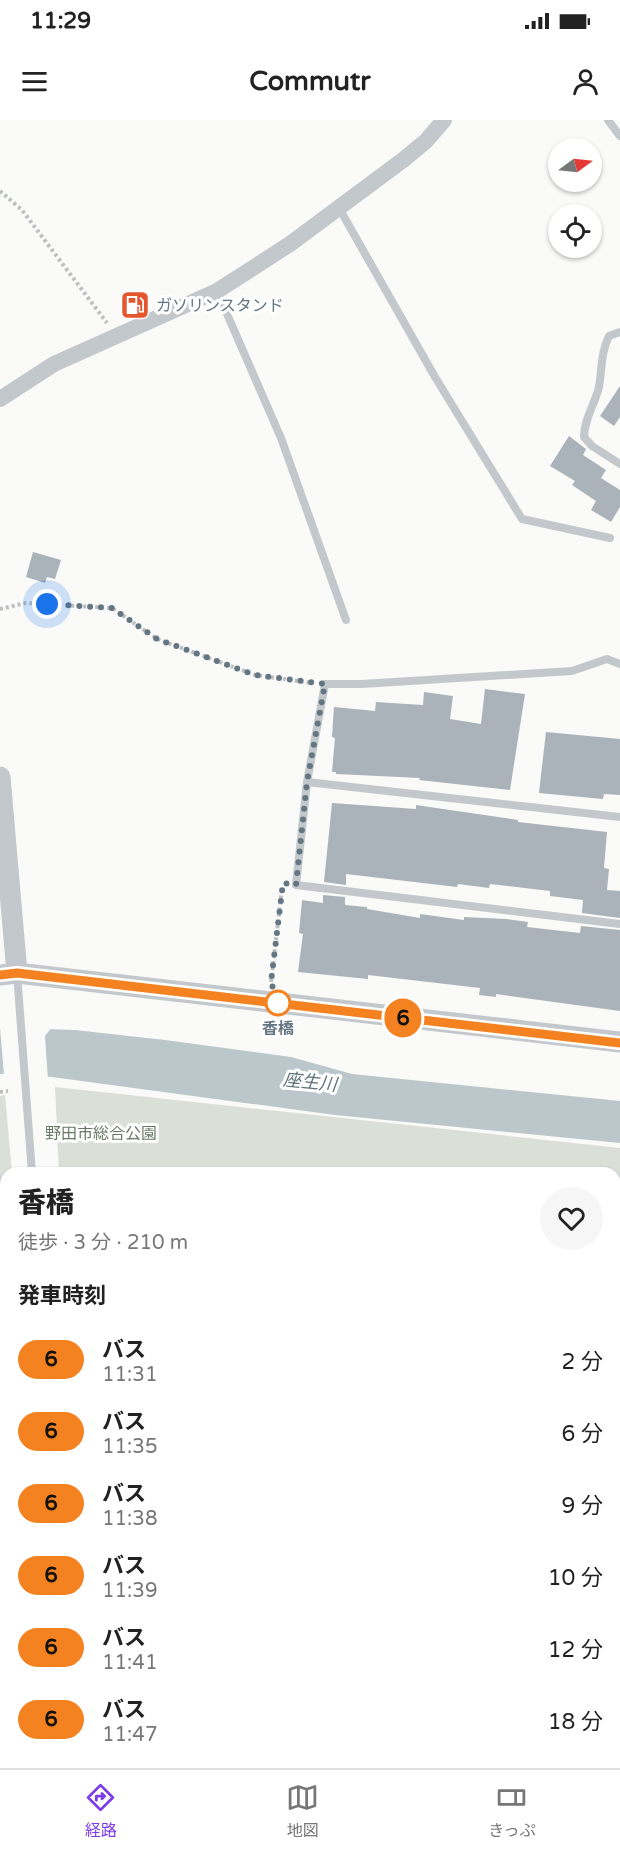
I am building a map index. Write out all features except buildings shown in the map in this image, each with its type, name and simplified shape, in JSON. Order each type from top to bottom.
[{"type":"street","points":[[0,399],[54,364],[217,291],[290,244],[403,160],[426,141],[444,120]]},
{"type":"street","points":[[0,777],[9,974],[620,1042]]},
{"type":"lane","points":[[608,120],[620,136]]},
{"type":"lane","points":[[339,208],[435,377],[522,519],[610,538]]},
{"type":"lane","points":[[217,291],[281,438],[346,620]]},
{"type":"lane","points":[[620,332],[609,336],[603,347],[598,389],[584,428],[584,437],[592,446],[620,464]]},
{"type":"lane","points":[[620,664],[607,658],[572,671],[362,684],[325,684],[307,782],[296,885],[620,924]]},
{"type":"lane","points":[[307,782],[620,817]]},
{"type":"lane","points":[[9,974],[21,1027],[32,1167]]},
{"type":"path","points":[[0,191],[22,210],[117,337]]},
{"type":"path","points":[[0,609],[26,603],[112,608],[157,639],[255,675],[325,684]]},
{"type":"path","points":[[271,982],[283,883],[296,885]]},
{"type":"path","points":[[0,1092],[8,1091]]},
{"type":"green space","name":"野田市総合公園","points":[[55,1087],[620,1148],[620,1167],[59,1167]]},
{"type":"green space","points":[[5,1095],[11,1167],[0,1167],[0,1096]]},
{"type":"water","name":"座生川","points":[[46,1029],[165,1040],[291,1057],[352,1074],[620,1101],[620,1143],[335,1115],[52,1077],[0,1074],[0,1030]]},
{"type":"pier","points":[[0,1027],[52,1027],[45,1036],[48,1080],[4,1076]]},
{"type":"bus line","name":"6","points":[[0,975],[17,973],[620,1043]]},
{"type":"place","name":"ガソリンスタンド","points":[[135,305]]},
{"type":"place","name":"香橋","points":[[278,1003]]},
{"type":"route","points":[[47,604],[112,608],[157,639],[255,675],[325,684],[307,782],[296,885],[283,883],[271,982],[278,1003]]}]
